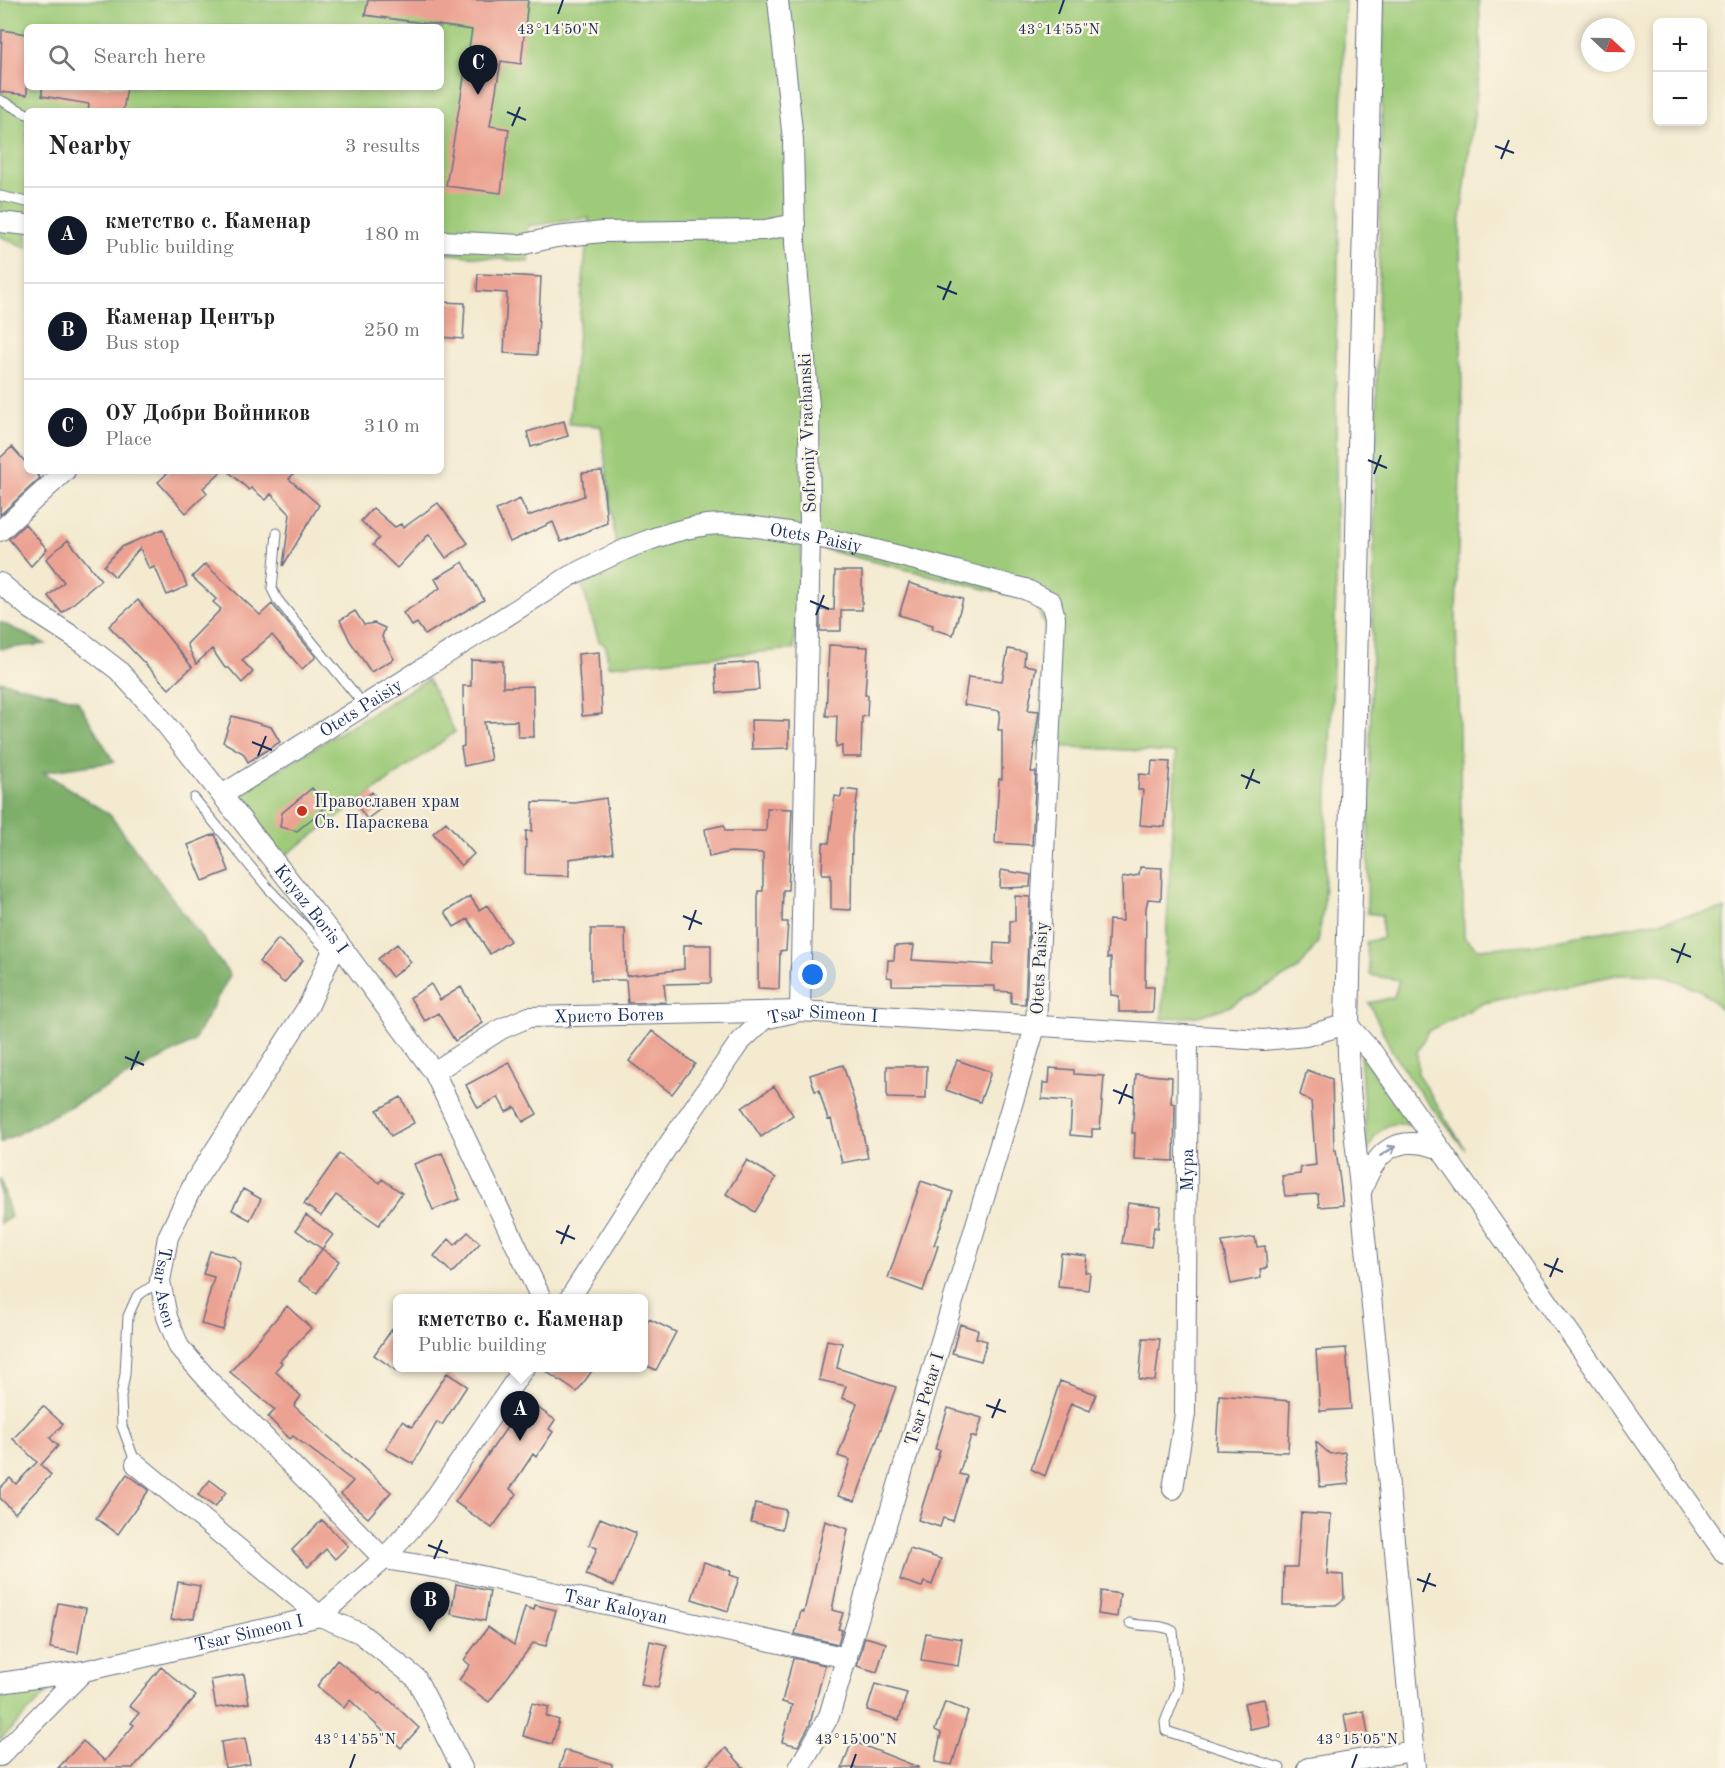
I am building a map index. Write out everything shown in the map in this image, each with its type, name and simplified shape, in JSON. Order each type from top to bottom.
[{"type":"street","name":"Sofroniy Vrachanski","points":[[778,0],[793,140],[795,224],[809,406],[810,536],[800,1011]]},
{"type":"street","points":[[1308,1768],[1414,1759],[1377,1356],[1348,1080],[1347,1024],[1370,0]]},
{"type":"street","points":[[0,222],[24,225]]},
{"type":"street","points":[[444,241],[520,245],[556,237],[602,232],[765,230],[795,224]]},
{"type":"street","points":[[0,531],[62,474]]},
{"type":"street","name":"Otets Paisiy","points":[[222,795],[570,576],[633,545],[661,535],[708,525],[753,526],[810,536],[1025,589],[1051,602],[1055,618],[1036,1024]]},
{"type":"street","name":"Knyaz Boris I","points":[[0,583],[32,609],[118,670],[153,708],[222,795],[334,947],[434,1072],[539,1294]]},
{"type":"street","name":"Tsar Asen","points":[[334,947],[309,1005],[194,1183],[168,1237],[160,1281],[167,1317],[179,1347],[217,1389],[384,1559]]},
{"type":"street","name":"Tsar Simeon I","points":[[573,1294],[667,1147],[739,1043],[764,1019],[800,1011],[1263,1040],[1306,1036],[1347,1024]]},
{"type":"street","name":"Христо Ботев","points":[[434,1072],[501,1029],[529,1017],[800,1011]]},
{"type":"street","name":"Tsar Petar I","points":[[799,1768],[829,1716],[1036,1024]]},
{"type":"street","points":[[1347,1024],[1373,1053],[1725,1554]]},
{"type":"street","name":"Мура","points":[[1173,1489],[1185,1414],[1188,1036]]},
{"type":"street","points":[[1360,1194],[1376,1158],[1389,1149],[1402,1142],[1419,1141],[1438,1148]]},
{"type":"street","name":"Tsar Simeon I","points":[[0,1683],[84,1671],[320,1616],[384,1559],[424,1514],[521,1372]]},
{"type":"street","points":[[136,1464],[320,1616],[360,1633],[417,1678],[462,1768]]},
{"type":"street","name":"Tsar Kaloyan","points":[[384,1559],[463,1572],[847,1658]]},
{"type":"street","points":[[0,1756],[84,1671]]},
{"type":"lane","points":[[0,100],[24,112]]},
{"type":"lane","points":[[0,196],[24,201]]},
{"type":"lane","points":[[277,533],[272,589],[364,705]]},
{"type":"lane","points":[[194,798],[267,888],[334,947]]},
{"type":"lane","points":[[136,1464],[122,1426],[121,1396],[125,1374],[128,1316],[137,1296],[160,1281]]},
{"type":"lane","points":[[1130,1623],[1140,1626],[1166,1627],[1173,1631],[1178,1689],[1165,1722],[1166,1731],[1280,1768]]},
{"type":"green space","points":[[0,0],[1345,0],[1336,345],[1336,591],[1324,902],[1318,942],[1299,969],[1228,1007],[1198,1016],[1162,1019],[1176,753],[1037,745],[1045,627],[1036,606],[1022,598],[802,544],[794,649],[608,666],[606,646],[599,641],[582,585],[618,562],[601,426],[569,424],[589,218],[527,226],[529,262],[444,253],[444,108],[24,108],[24,247],[0,236]]},
{"type":"green space","points":[[1384,0],[1479,0],[1481,60],[1460,225],[1462,405],[1456,616],[1464,937],[1478,949],[1536,944],[1725,909],[1725,1012],[1700,990],[1662,975],[1621,974],[1484,1003],[1428,1031],[1417,1052],[1418,1075],[1465,1149],[1415,1086],[1392,1051],[1369,1003],[1394,997],[1399,980],[1370,975],[1366,942],[1382,938],[1382,915],[1367,913]]},
{"type":"green space","points":[[0,622],[46,644],[0,649]]},
{"type":"green space","points":[[428,679],[455,732],[283,857],[238,794]]},
{"type":"green space","points":[[0,681],[77,700],[114,762],[43,772],[110,815],[230,975],[193,1042],[0,1143]]},
{"type":"green space","points":[[1360,1053],[1411,1126],[1395,1124],[1383,1128],[1374,1138],[1367,1153]]},
{"type":"green space","points":[[0,1178],[11,1217],[0,1224]]},
{"type":"green space","points":[[54,1686],[0,1740],[0,1693]]},
{"type":"building","points":[[368,0],[528,0],[521,64],[501,61],[490,126],[509,129],[501,193],[446,186],[472,30],[444,26],[444,24],[365,15]]},
{"type":"building","points":[[2,30],[24,34],[24,90],[27,90],[27,95],[0,92]]},
{"type":"building","points":[[42,90],[126,90],[124,108],[88,108],[89,104],[42,96]]},
{"type":"building","points":[[478,274],[541,277],[537,355],[504,353],[507,293],[477,291]]},
{"type":"building","points":[[444,302],[465,303],[463,339],[444,337]]},
{"type":"building","points":[[564,421],[568,436],[531,447],[527,432]]},
{"type":"building","points":[[12,447],[24,461],[24,474],[36,474],[40,478],[0,515],[0,458]]},
{"type":"building","points":[[602,471],[607,523],[561,542],[553,522],[510,542],[496,510],[520,499],[528,516],[584,496],[582,473]]},
{"type":"building","points":[[167,474],[219,474],[203,488],[207,493],[186,513],[158,482]]},
{"type":"building","points":[[231,474],[293,474],[289,479],[319,505],[283,566],[290,514],[271,494],[266,500],[251,488],[249,490]]},
{"type":"building","points":[[438,503],[468,543],[446,558],[429,534],[397,568],[373,545],[379,538],[361,521],[373,508],[395,527],[401,524],[403,528]]},
{"type":"building","points":[[25,524],[47,549],[31,566],[9,539]]},
{"type":"building","points":[[163,529],[187,586],[167,595],[155,567],[149,569],[140,548],[115,577],[104,566],[121,547]]},
{"type":"building","points":[[68,540],[101,580],[62,613],[48,596],[64,582],[46,559]]},
{"type":"building","points":[[463,562],[484,600],[425,635],[417,623],[412,626],[403,613],[440,588],[435,579]]},
{"type":"building","points":[[205,564],[260,615],[272,604],[316,657],[302,669],[272,635],[242,660],[253,672],[242,683],[229,668],[225,668],[212,649],[196,664],[187,644],[221,609],[213,602],[216,599],[192,577]]},
{"type":"building","points":[[835,571],[862,571],[862,610],[841,610],[841,631],[820,631],[820,610],[834,610]]},
{"type":"building","points":[[909,583],[963,599],[953,635],[932,629],[933,625],[899,615]]},
{"type":"building","points":[[138,600],[192,667],[169,689],[109,626]]},
{"type":"building","points":[[355,611],[364,625],[374,623],[385,628],[382,637],[394,659],[371,672],[350,641],[340,620]]},
{"type":"building","points":[[829,645],[868,647],[865,695],[868,695],[867,716],[862,717],[861,757],[842,757],[842,746],[836,747],[837,716],[826,716]]},
{"type":"building","points":[[1008,649],[1025,652],[1024,665],[1036,667],[1028,710],[1039,711],[1031,772],[1036,772],[1032,845],[995,843],[999,779],[1002,779],[1002,730],[998,730],[1000,711],[964,705],[968,677],[1002,681]]},
{"type":"building","points":[[599,652],[602,714],[582,716],[578,654]]},
{"type":"building","points":[[471,660],[503,661],[503,687],[533,686],[534,737],[518,737],[517,721],[484,722],[491,760],[464,766],[461,747],[464,746],[463,686],[471,686]]},
{"type":"building","points":[[757,662],[759,690],[717,693],[715,665]]},
{"type":"building","points":[[232,716],[271,727],[280,742],[248,762],[243,753],[223,742]]},
{"type":"building","points":[[751,720],[789,721],[789,748],[752,749]]},
{"type":"building","points":[[1152,761],[1170,762],[1165,827],[1140,825],[1143,790],[1138,790],[1139,774],[1151,775]]},
{"type":"building","points":[[312,788],[327,806],[297,831],[280,827],[282,813]]},
{"type":"building","points":[[842,789],[858,791],[852,836],[851,910],[831,909],[831,874],[822,874],[823,843],[829,843],[835,796],[841,797]]},
{"type":"building","points":[[372,792],[383,807],[367,819],[356,804]]},
{"type":"building","points":[[606,798],[613,853],[569,859],[569,876],[525,875],[526,831],[532,831],[533,802],[575,803]]},
{"type":"building","points":[[767,808],[792,809],[788,890],[783,890],[782,922],[788,922],[786,950],[780,951],[779,989],[758,988],[758,891],[763,891],[763,853],[730,852],[709,857],[705,829],[724,825],[725,831],[766,831]]},
{"type":"building","points":[[446,822],[474,854],[461,866],[433,833]]},
{"type":"building","points":[[215,834],[229,871],[203,881],[188,845]]},
{"type":"building","points":[[1140,867],[1162,868],[1161,900],[1148,899],[1146,908],[1145,987],[1154,987],[1153,1012],[1119,1012],[1119,996],[1111,995],[1111,958],[1107,958],[1109,920],[1123,921],[1122,878],[1139,875]]},
{"type":"building","points":[[1001,870],[1031,875],[1030,887],[1000,888]]},
{"type":"building","points":[[470,896],[479,910],[487,905],[510,941],[490,954],[468,919],[454,927],[445,912]]},
{"type":"building","points":[[1015,896],[1030,897],[1025,1004],[1011,1003],[1011,992],[995,991],[995,986],[892,985],[892,978],[887,977],[888,960],[894,960],[895,946],[914,945],[912,960],[993,965],[994,943],[1010,944],[1010,921],[1015,921]]},
{"type":"building","points":[[591,929],[625,929],[626,976],[684,969],[684,945],[711,945],[711,983],[664,984],[666,1002],[628,1003],[626,980],[591,980]]},
{"type":"building","points":[[278,939],[303,960],[284,983],[259,962]]},
{"type":"building","points":[[397,944],[411,962],[392,977],[378,959]]},
{"type":"building","points":[[431,984],[440,1000],[461,987],[483,1023],[455,1041],[438,1013],[425,1021],[410,998]]},
{"type":"building","points":[[652,1031],[695,1064],[672,1094],[629,1061]]},
{"type":"building","points":[[957,1060],[991,1072],[980,1102],[946,1090]]},
{"type":"building","points":[[509,1062],[537,1114],[523,1122],[515,1107],[506,1112],[498,1097],[478,1108],[466,1085]]},
{"type":"building","points":[[843,1065],[860,1119],[868,1158],[842,1163],[831,1119],[828,1120],[819,1090],[815,1091],[810,1075]]},
{"type":"building","points":[[887,1066],[927,1066],[926,1099],[887,1098]]},
{"type":"building","points":[[1050,1068],[1074,1070],[1074,1074],[1104,1076],[1100,1129],[1092,1129],[1092,1137],[1070,1135],[1072,1101],[1042,1099],[1043,1083],[1049,1083]]},
{"type":"building","points":[[1307,1070],[1332,1079],[1334,1150],[1336,1150],[1343,1205],[1319,1207],[1318,1194],[1285,1196],[1282,1176],[1300,1174],[1301,1167],[1316,1165],[1311,1101],[1300,1095]]},
{"type":"building","points":[[1136,1074],[1172,1077],[1171,1103],[1175,1104],[1174,1161],[1134,1159],[1135,1133],[1132,1133]]},
{"type":"building","points":[[774,1086],[793,1115],[761,1137],[742,1108]]},
{"type":"building","points":[[401,1097],[414,1123],[391,1136],[377,1110]]},
{"type":"building","points":[[442,1153],[460,1199],[433,1210],[414,1164]]},
{"type":"building","points":[[339,1154],[380,1183],[382,1179],[402,1193],[379,1225],[336,1195],[321,1216],[304,1204]]},
{"type":"building","points":[[747,1160],[776,1178],[755,1212],[726,1194]]},
{"type":"building","points":[[921,1181],[953,1192],[934,1245],[938,1246],[923,1291],[888,1278]]},
{"type":"building","points":[[243,1189],[261,1199],[250,1220],[232,1210]]},
{"type":"building","points":[[1128,1203],[1161,1207],[1158,1228],[1154,1227],[1151,1247],[1122,1243]]},
{"type":"building","points":[[306,1215],[333,1235],[322,1249],[296,1230]]},
{"type":"building","points":[[468,1232],[480,1243],[452,1273],[434,1256],[449,1239],[455,1245]]},
{"type":"building","points":[[1255,1237],[1257,1247],[1265,1246],[1267,1268],[1260,1269],[1261,1278],[1231,1284],[1222,1242]]},
{"type":"building","points":[[322,1249],[339,1261],[317,1293],[299,1281]]},
{"type":"building","points":[[210,1251],[234,1257],[241,1264],[223,1330],[201,1324],[214,1277],[203,1274]]},
{"type":"building","points":[[1061,1253],[1087,1256],[1085,1272],[1090,1273],[1088,1290],[1058,1287]]},
{"type":"building","points":[[287,1306],[311,1328],[280,1361],[282,1363],[275,1371],[301,1396],[294,1406],[391,1492],[368,1518],[341,1494],[353,1481],[293,1436],[290,1439],[268,1417],[275,1410],[230,1372]]},
{"type":"building","points":[[649,1319],[676,1332],[656,1370],[648,1366]]},
{"type":"building","points":[[960,1324],[978,1330],[976,1338],[987,1341],[981,1361],[952,1353]]},
{"type":"building","points":[[393,1328],[393,1368],[374,1355]]},
{"type":"building","points":[[1143,1338],[1160,1339],[1155,1381],[1139,1379]]},
{"type":"building","points":[[827,1340],[842,1343],[837,1368],[896,1387],[855,1501],[838,1496],[850,1460],[838,1456],[857,1403],[842,1398],[846,1386],[819,1380]]},
{"type":"building","points":[[1346,1348],[1351,1409],[1320,1411],[1316,1350]]},
{"type":"building","points":[[547,1372],[591,1372],[577,1392]]},
{"type":"building","points":[[447,1373],[467,1386],[442,1425],[437,1422],[413,1464],[386,1449],[402,1421],[412,1427]]},
{"type":"building","points":[[1060,1381],[1096,1394],[1090,1411],[1071,1403],[1045,1476],[1031,1469]]},
{"type":"building","points":[[1219,1395],[1290,1401],[1288,1452],[1216,1450]]},
{"type":"building","points":[[531,1403],[555,1420],[549,1429],[553,1432],[536,1457],[533,1454],[510,1489],[517,1494],[492,1528],[455,1502],[512,1420],[517,1423]]},
{"type":"building","points":[[43,1406],[63,1424],[50,1438],[58,1446],[41,1465],[51,1475],[15,1513],[0,1498],[0,1488],[10,1478],[16,1484],[37,1462],[13,1439]]},
{"type":"building","points":[[948,1408],[982,1418],[976,1438],[971,1436],[959,1474],[967,1476],[953,1521],[943,1518],[940,1527],[918,1520],[940,1450],[935,1449]]},
{"type":"building","points":[[1316,1442],[1330,1454],[1345,1452],[1349,1484],[1320,1487]]},
{"type":"building","points":[[127,1474],[149,1490],[118,1534],[96,1518]]},
{"type":"building","points":[[210,1480],[226,1492],[215,1507],[198,1495]]},
{"type":"building","points":[[755,1503],[786,1510],[782,1529],[751,1522]]},
{"type":"building","points":[[1301,1513],[1331,1515],[1327,1574],[1343,1575],[1344,1599],[1336,1605],[1283,1605],[1284,1567],[1297,1567]]},
{"type":"building","points":[[600,1518],[636,1533],[614,1586],[586,1575],[597,1548],[589,1545]]},
{"type":"building","points":[[322,1520],[348,1546],[335,1559],[326,1549],[308,1567],[292,1550]]},
{"type":"building","points":[[825,1521],[848,1529],[832,1610],[843,1613],[838,1629],[842,1630],[838,1644],[795,1634],[801,1611],[804,1612]]},
{"type":"building","points":[[910,1549],[941,1559],[932,1585],[924,1582],[922,1587],[900,1580]]},
{"type":"building","points":[[704,1562],[731,1571],[730,1575],[739,1578],[728,1611],[692,1599]]},
{"type":"building","points":[[178,1582],[200,1586],[194,1618],[171,1620]]},
{"type":"building","points":[[456,1584],[490,1591],[485,1621],[451,1614]]},
{"type":"building","points":[[1101,1591],[1120,1594],[1117,1617],[1098,1614]]},
{"type":"building","points":[[58,1603],[86,1608],[78,1653],[50,1648]]},
{"type":"building","points":[[535,1605],[556,1610],[546,1646],[533,1643],[489,1702],[459,1680],[470,1665],[464,1660],[488,1627],[514,1645],[525,1607],[534,1610]]},
{"type":"building","points":[[926,1633],[962,1639],[958,1666],[921,1660]]},
{"type":"building","points":[[865,1637],[886,1643],[877,1672],[857,1666]]},
{"type":"building","points":[[650,1641],[667,1645],[658,1688],[641,1685]]},
{"type":"building","points":[[793,1658],[825,1665],[810,1724],[798,1746],[782,1742],[792,1705],[782,1702]]},
{"type":"building","points":[[337,1660],[379,1694],[381,1692],[419,1728],[401,1748],[350,1700],[344,1708],[317,1686]]},
{"type":"building","points":[[161,1667],[196,1696],[133,1768],[58,1768],[83,1741],[105,1761],[134,1725],[131,1723],[139,1713],[129,1706]]},
{"type":"building","points":[[244,1674],[249,1703],[216,1708],[211,1680]]},
{"type":"building","points":[[875,1684],[907,1693],[899,1720],[867,1710]]},
{"type":"building","points":[[1264,1699],[1270,1725],[1250,1729],[1244,1703]]},
{"type":"building","points":[[945,1702],[968,1711],[952,1765],[935,1762],[941,1733],[935,1730]]},
{"type":"building","points":[[532,1703],[549,1707],[546,1716],[559,1720],[552,1744],[523,1736]]},
{"type":"building","points":[[1364,1711],[1369,1739],[1349,1742],[1344,1715]]},
{"type":"building","points":[[245,1738],[250,1764],[225,1768],[221,1742]]},
{"type":"building","points":[[852,1741],[918,1767],[918,1768],[842,1768]]},
{"type":"building","points":[[726,1748],[744,1768],[704,1768]]},
{"type":"building","points":[[565,1750],[612,1764],[612,1768],[559,1768]]},
{"type":"place","name":"ОУ Добри Войников","points":[[478,95]]},
{"type":"place","name":"Православен храм Св. Параскева","points":[[302,811]]},
{"type":"place","name":"кметство с. Каменар","points":[[520,1441]]},
{"type":"place","name":"Каменар Център","points":[[430,1632]]}]
